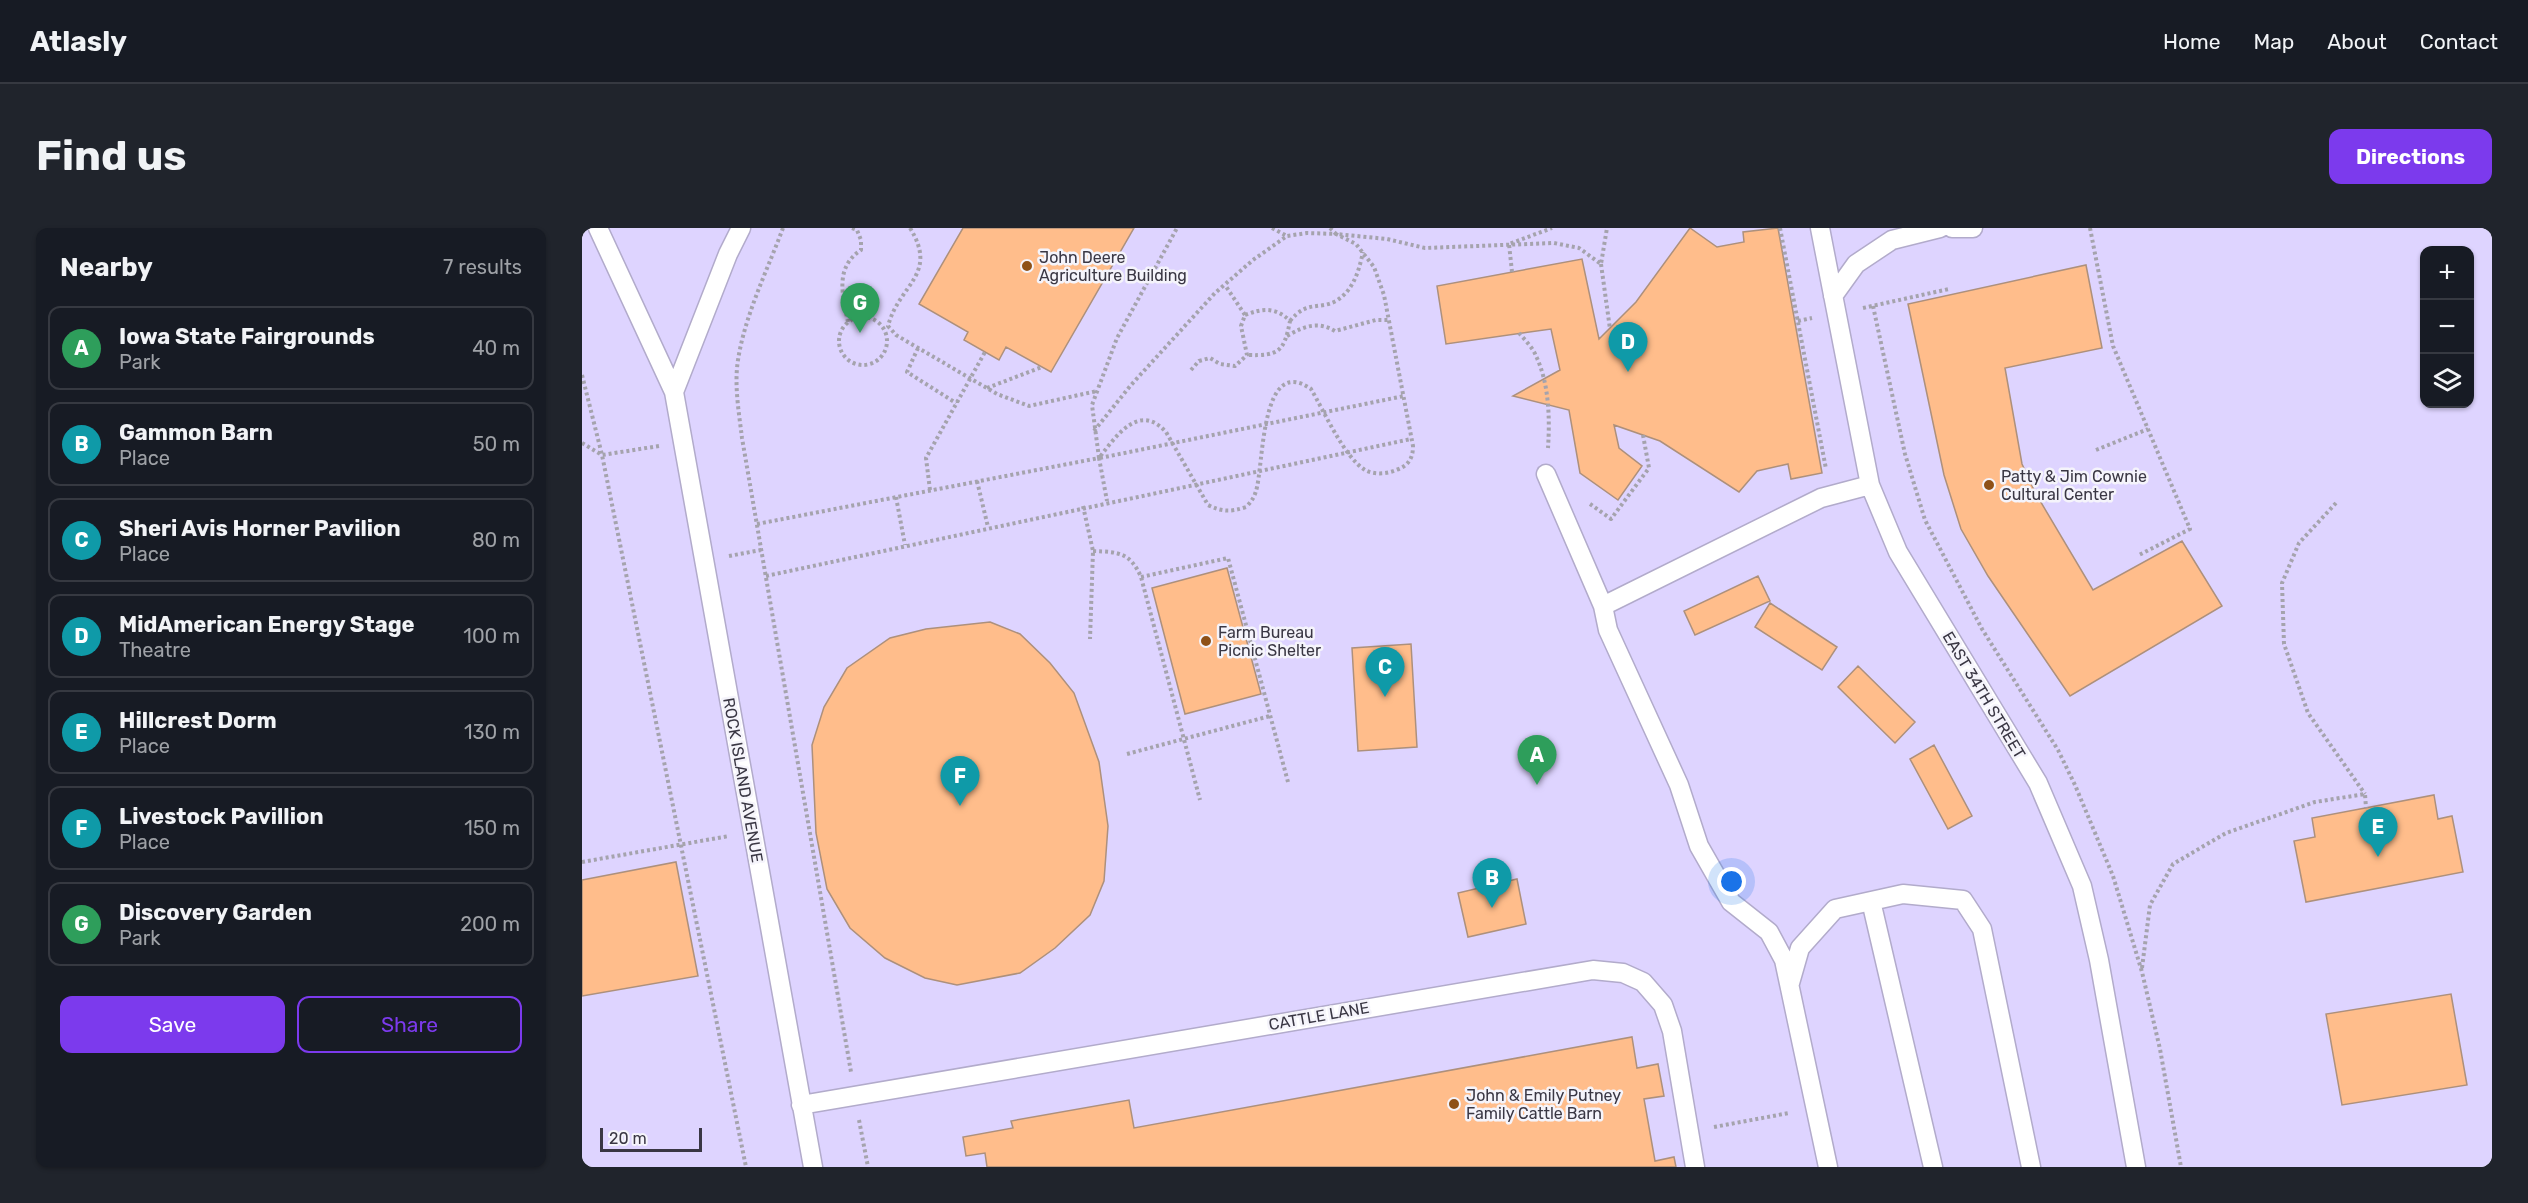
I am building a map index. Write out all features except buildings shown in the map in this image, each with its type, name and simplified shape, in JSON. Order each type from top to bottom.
[{"type":"lane","name":"ROCK ISLAND AVENUE","points":[[598,228],[674,392],[813,1167]]},
{"type":"lane","points":[[674,392],[728,254],[741,228]]},
{"type":"lane","name":"EAST 34TH STREET","points":[[1820,228],[1870,485],[1898,552],[2038,783],[2082,885],[2099,960],[2136,1167]]},
{"type":"lane","points":[[1834,305],[1856,264],[1892,240],[1940,228]]},
{"type":"lane","points":[[1952,228],[1973,228]]},
{"type":"lane","points":[[1546,474],[1603,606],[1608,630],[1679,785],[1699,846],[1731,902],[1768,932],[1784,960],[1828,1167]]},
{"type":"lane","points":[[1603,606],[1831,495],[1870,485]]},
{"type":"lane","points":[[1789,985],[1800,948],[1835,909],[1902,894],[1963,900],[1982,929],[2031,1167]]},
{"type":"lane","points":[[1871,901],[1933,1167]]},
{"type":"lane","name":"CATTLE LANE","points":[[801,1105],[1593,970],[1623,972],[1643,982],[1663,1005],[1672,1031],[1695,1167]]},
{"type":"path","points":[[783,228],[748,319],[738,360],[741,438],[868,1167]]},
{"type":"path","points":[[848,322],[841,293],[843,269],[853,255],[861,250],[861,240],[857,230],[852,228]]},
{"type":"path","points":[[910,228],[922,247],[919,271],[891,314],[887,330],[886,347],[877,360],[861,365],[854,363],[842,353],[838,345],[841,330],[848,322],[859,316],[867,317],[874,319],[887,330],[986,388],[1029,406],[1097,391]]},
{"type":"path","points":[[1107,501],[1094,431],[1092,405],[1117,338],[1177,228]]},
{"type":"path","points":[[1272,228],[1287,236]]},
{"type":"path","points":[[1287,236],[1290,228]]},
{"type":"path","points":[[1099,458],[1127,426],[1145,420],[1156,422],[1173,445],[1208,505],[1219,510],[1233,511],[1246,507],[1254,499],[1270,405],[1278,389],[1287,382],[1301,382],[1311,389],[1348,451],[1366,471],[1386,474],[1404,468],[1413,456],[1412,439],[1384,295],[1374,267],[1363,252],[1356,244],[1336,234],[1330,228]]},
{"type":"path","points":[[1509,244],[1552,228]]},
{"type":"path","points":[[1607,228],[1601,264],[1610,329]]},
{"type":"path","points":[[1780,228],[1831,495]]},
{"type":"path","points":[[2090,228],[2113,346],[2190,529],[2139,555]]},
{"type":"path","points":[[1094,431],[1131,385],[1225,285],[1287,236],[1307,233],[1336,234],[1387,239],[1425,248],[1472,248],[1554,243],[1579,248],[1601,264]]},
{"type":"path","points":[[1509,244],[1512,272]]},
{"type":"path","points":[[1191,370],[1199,361],[1210,358],[1220,364],[1235,366],[1247,356],[1273,355],[1280,349],[1287,337],[1290,321],[1298,311],[1335,301],[1347,290],[1359,274],[1363,252]]},
{"type":"path","points":[[1225,285],[1245,315]]},
{"type":"path","points":[[1798,321],[1834,305],[1949,290]]},
{"type":"path","points":[[1247,356],[1241,326],[1245,315],[1259,309],[1280,311],[1290,321]]},
{"type":"path","points":[[1287,337],[1304,327],[1325,325],[1335,331],[1376,320],[1389,320]]},
{"type":"path","points":[[1519,333],[1536,354],[1544,379],[1549,437],[1546,474]]},
{"type":"path","points":[[918,348],[907,372],[956,403]]},
{"type":"path","points":[[930,490],[926,458],[985,352]]},
{"type":"path","points":[[986,388],[1042,367]]},
{"type":"path","points":[[582,375],[602,455],[746,1167]]},
{"type":"path","points":[[757,524],[1173,445],[1404,396]]},
{"type":"path","points":[[2097,450],[2148,429]]},
{"type":"path","points":[[1583,500],[1611,519],[1649,468],[1643,435]]},
{"type":"path","points":[[766,576],[1195,482],[1412,439]]},
{"type":"path","points":[[582,443],[602,455],[683,443]]},
{"type":"path","points":[[977,482],[988,527]]},
{"type":"path","points":[[896,497],[905,545]]},
{"type":"path","points":[[2336,503],[2299,543],[2282,583],[2284,644],[2308,713],[2365,794],[2366,808]]},
{"type":"path","points":[[1083,507],[1093,551],[1090,639]]},
{"type":"path","points":[[1093,551],[1118,552],[1135,564],[1141,577],[1200,800]]},
{"type":"path","points":[[1141,577],[1228,558],[1288,782]]},
{"type":"path","points":[[1128,754],[1270,716]]},
{"type":"path","points":[[2142,972],[2144,939],[2150,905],[2173,864],[2226,833],[2314,802],[2365,794]]},
{"type":"path","points":[[582,862],[753,832]]},
{"type":"path","points":[[1720,1126],[1768,1116]]},
{"type":"shaded area","points":[[582,228],[2492,228],[2492,1167],[582,1167]]},
{"type":"place","name":"John Deere Agriculture Building","points":[[1027,266]]},
{"type":"place","name":"Discovery Garden","points":[[860,333]]},
{"type":"place","name":"MidAmerican Energy Stage","points":[[1628,372]]},
{"type":"place","name":"Patty & Jim Cownie Cultural Center","points":[[1989,485]]},
{"type":"place","name":"Farm Bureau Picnic Shelter","points":[[1206,641]]},
{"type":"place","name":"Sheri Avis Horner Pavilion","points":[[1385,697]]},
{"type":"place","name":"Iowa State Fairgrounds","points":[[1537,785]]},
{"type":"place","name":"Livestock Pavillion","points":[[960,806]]},
{"type":"place","name":"Hillcrest Dorm","points":[[2378,857]]},
{"type":"place","name":"Gammon Barn","points":[[1492,908]]},
{"type":"place","name":"John & Emily Putney Family Cattle Barn","points":[[1454,1104]]}]
